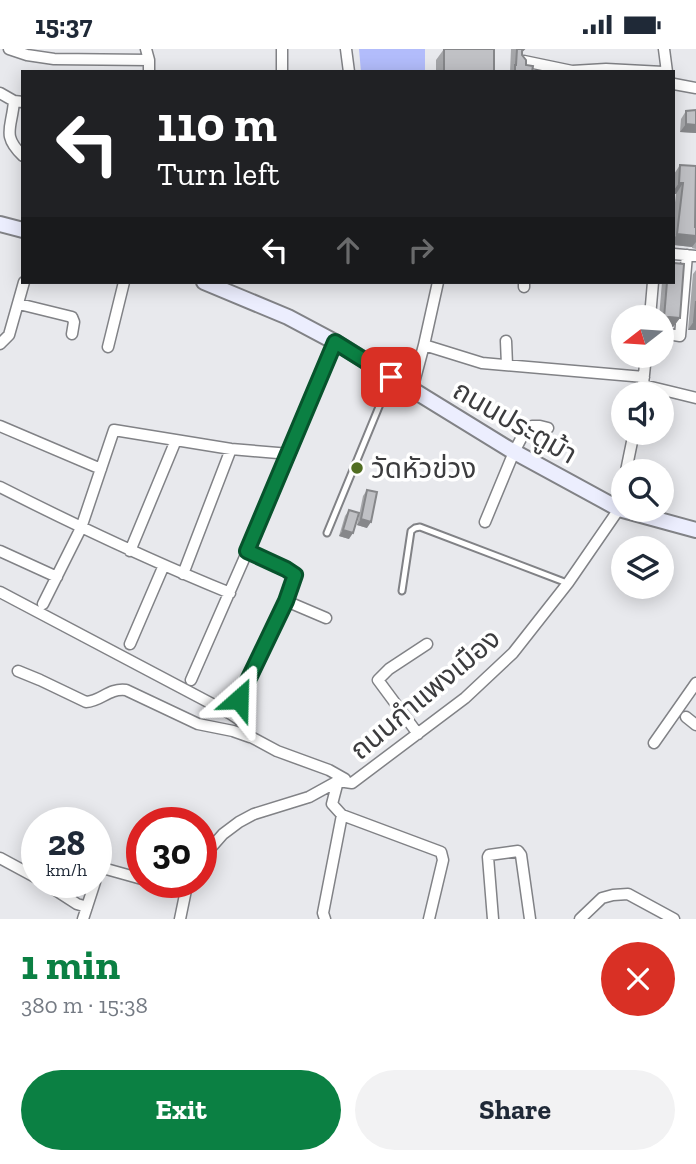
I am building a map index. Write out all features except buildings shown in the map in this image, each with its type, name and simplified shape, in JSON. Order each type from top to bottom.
[{"type":"main road","points":[[0,224],[21,229]]},
{"type":"main road","name":"ถนนประตูม้า","points":[[209,284],[288,317],[335,342],[514,452],[611,505]]},
{"type":"main road","name":"ถนนประตูม้า","points":[[667,522],[696,530]]},
{"type":"street","points":[[9,49],[54,59],[148,54]]},
{"type":"street","points":[[282,49],[282,70]]},
{"type":"street","points":[[346,49],[349,70]]},
{"type":"street","points":[[664,49],[665,70]]},
{"type":"street","points":[[524,61],[567,70]]},
{"type":"street","points":[[596,70],[626,70]]},
{"type":"street","points":[[675,84],[696,88]]},
{"type":"street","points":[[0,93],[18,101],[8,135],[21,154]]},
{"type":"street","points":[[674,334],[680,335],[691,256]]},
{"type":"street","points":[[0,344],[9,335],[24,284]]},
{"type":"street","points":[[108,347],[124,284]]},
{"type":"street","points":[[412,390],[438,284]]},
{"type":"street","points":[[651,305],[653,284]]},
{"type":"street","points":[[19,304],[72,317],[72,334]]},
{"type":"street","points":[[506,341],[507,365]]},
{"type":"street","points":[[191,680],[290,454],[335,342]]},
{"type":"street","points":[[424,345],[482,363],[623,382]]},
{"type":"street","points":[[674,393],[696,398]]},
{"type":"street","points":[[0,426],[100,469]]},
{"type":"street","points":[[485,522],[524,433],[529,427],[548,428]]},
{"type":"street","points":[[43,604],[81,528],[114,430],[231,449],[290,454]]},
{"type":"street","points":[[131,551],[176,440]]},
{"type":"street","points":[[183,574],[231,449]]},
{"type":"street","points":[[0,487],[81,528],[230,593]]},
{"type":"street","name":"ถนนกำแพงเมือง","points":[[325,919],[323,913],[342,815],[332,804],[338,781],[352,783],[464,698],[513,653],[568,583],[611,521]]},
{"type":"street","points":[[0,551],[57,577]]},
{"type":"street","points":[[239,699],[294,579],[294,573],[247,551]]},
{"type":"street","points":[[130,644],[164,565]]},
{"type":"street","points":[[0,591],[232,714],[240,720],[251,737]]},
{"type":"street","points":[[286,601],[326,618]]},
{"type":"street","points":[[418,734],[379,680],[390,669],[427,644]]},
{"type":"street","points":[[18,671],[86,702],[92,702],[114,690],[134,692],[198,725],[251,737],[277,751],[329,770],[352,783]]},
{"type":"street","points":[[654,743],[696,683]]},
{"type":"street","points":[[686,717],[696,725]]},
{"type":"street","points":[[217,841],[239,822],[254,814],[309,797],[338,781]]},
{"type":"street","points":[[342,815],[442,854],[443,860],[429,919]]},
{"type":"street","points":[[493,919],[488,857],[519,851],[530,919]]},
{"type":"street","points":[[0,858],[21,869]]},
{"type":"street","points":[[580,919],[602,898],[628,894],[674,919]]},
{"type":"street","points":[[68,898],[86,907]]},
{"type":"street","points":[[83,919],[89,898]]},
{"type":"street","points":[[180,919],[185,898]]},
{"type":"lane","points":[[327,533],[391,377]]},
{"type":"lane","points":[[401,591],[411,531],[420,527],[568,583]]},
{"type":"shaded area","points":[[359,49],[425,49],[425,70],[361,70]]},
{"type":"place","name":"วัดหัวข่วง","points":[[357,468]]},
{"type":"route","points":[[239,699],[286,601],[295,575],[247,551],[335,342],[391,377]]}]
